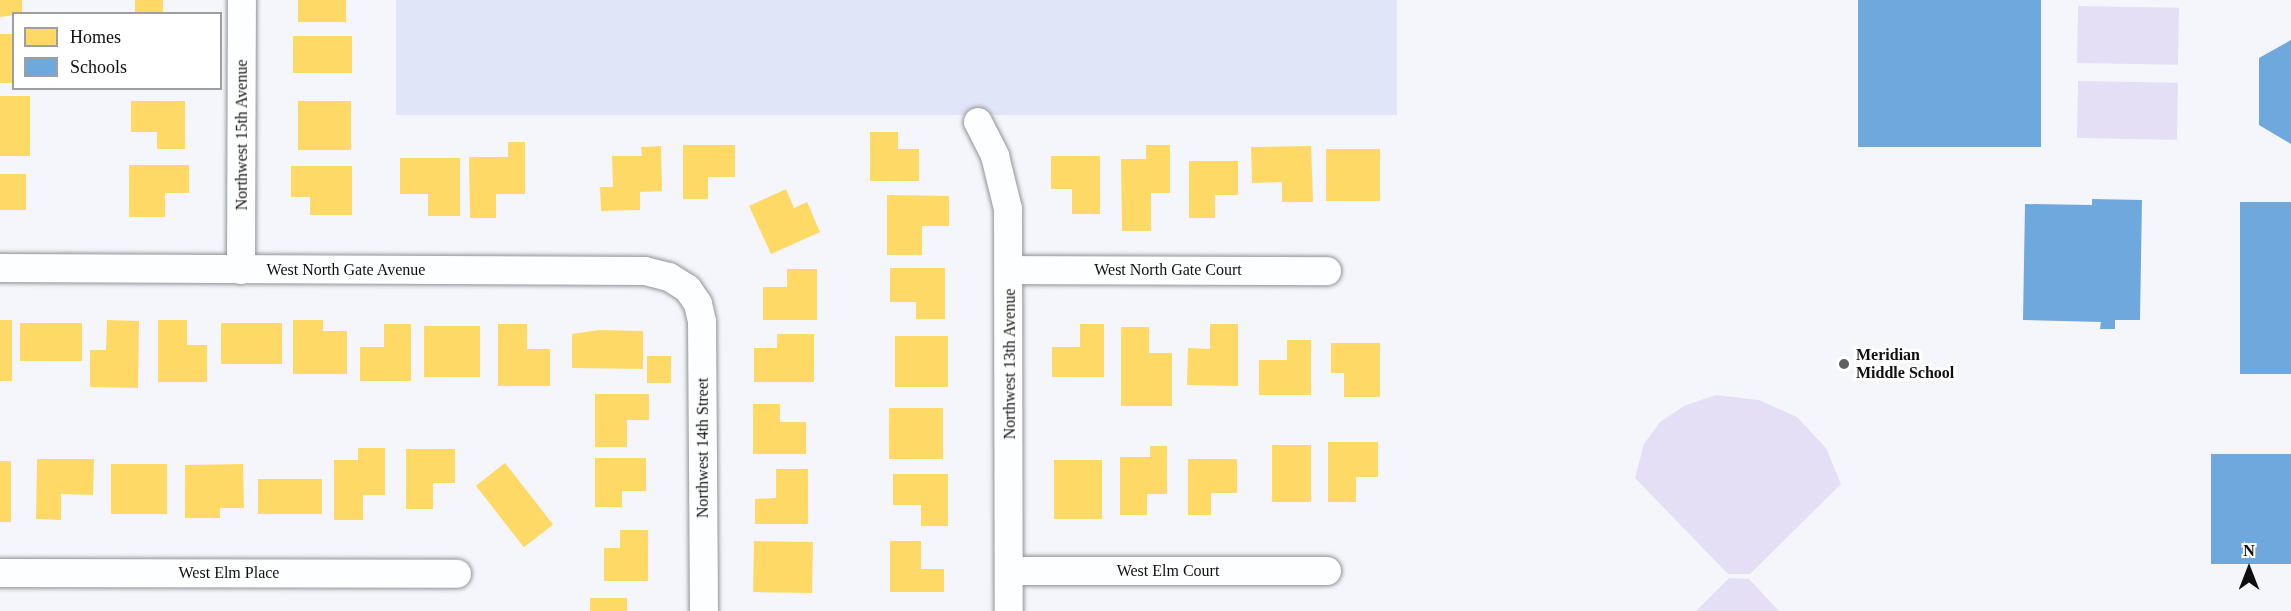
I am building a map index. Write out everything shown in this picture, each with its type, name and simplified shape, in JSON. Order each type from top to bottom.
[{"type":"street","name":"Northwest 15th Avenue","points":[[241,270],[242,0]]},
{"type":"street","name":"Northwest 13th Avenue","points":[[978,122],[995,156],[1008,209],[1010,270],[1009,611]]},
{"type":"street","name":"West North Gate Avenue","points":[[0,268],[645,271],[669,277],[688,289]]},
{"type":"street","name":"West North Gate Court","points":[[1010,270],[1327,271]]},
{"type":"street","name":"Northwest 14th Street","points":[[688,289],[698,304],[702,322],[704,611]]},
{"type":"street","name":"West Elm Court","points":[[1009,571],[1327,571]]},
{"type":"street","name":"West Elm Place","points":[[0,573],[457,574]]},
{"type":"shaded area","points":[[396,0],[1397,0],[1397,115],[396,115]]},
{"type":"shaded area","points":[[2078,6],[2179,8],[2178,65],[2077,63]]},
{"type":"shaded area","points":[[2078,81],[2178,83],[2177,140],[2077,138]]},
{"type":"shaded area","points":[[1716,395],[1759,400],[1797,417],[1826,448],[1841,484],[1750,574],[1728,574],[1635,478],[1644,444],[1660,422],[1684,406]]},
{"type":"shaded area","points":[[1729,578],[1749,579],[1779,611],[1696,611]]},
{"type":"building: Homes","points":[[0,0],[22,0],[22,12],[12,12],[12,15],[0,17]]},
{"type":"building: Homes","points":[[135,0],[163,0],[163,12],[135,12]]},
{"type":"building: Homes","points":[[298,0],[346,0],[346,22],[298,22]]},
{"type":"building: Homes","points":[[0,34],[12,34],[12,83],[0,83]]},
{"type":"building: Homes","points":[[293,36],[352,36],[352,73],[293,73]]},
{"type":"building: Homes","points":[[0,96],[30,96],[30,156],[0,156]]},
{"type":"building: Homes","points":[[131,101],[185,101],[185,149],[157,149],[157,132],[131,132]]},
{"type":"building: Homes","points":[[298,101],[351,101],[351,150],[298,150]]},
{"type":"building: Homes","points":[[870,132],[898,132],[898,149],[919,149],[919,181],[870,181]]},
{"type":"building: Homes","points":[[508,142],[525,142],[525,194],[496,194],[496,218],[470,218],[469,157],[508,157]]},
{"type":"building: Homes","points":[[683,145],[735,145],[735,177],[708,177],[708,199],[683,199]]},
{"type":"building: Homes","points":[[1146,145],[1170,145],[1170,193],[1151,193],[1151,231],[1122,231],[1121,159],[1146,159]]},
{"type":"building: Homes","points":[[661,146],[662,191],[640,192],[640,210],[601,211],[600,187],[613,187],[612,156],[642,156],[641,147]]},
{"type":"building: Homes","points":[[1311,146],[1313,202],[1282,202],[1282,182],[1252,183],[1251,147]]},
{"type":"building: Homes","points":[[1326,149],[1380,149],[1380,201],[1326,201]]},
{"type":"building: Homes","points":[[1051,156],[1100,156],[1100,214],[1072,214],[1072,189],[1051,189]]},
{"type":"building: Homes","points":[[400,158],[460,158],[460,216],[428,216],[428,194],[400,194]]},
{"type":"building: Homes","points":[[1189,161],[1238,161],[1238,195],[1215,195],[1215,218],[1189,218]]},
{"type":"building: Homes","points":[[129,165],[189,165],[189,193],[165,193],[165,217],[129,217]]},
{"type":"building: Homes","points":[[291,166],[352,166],[352,215],[310,215],[310,197],[291,197]]},
{"type":"building: Homes","points":[[0,174],[26,174],[26,210],[0,210]]},
{"type":"building: Homes","points":[[786,189],[794,208],[807,202],[820,232],[771,254],[749,206]]},
{"type":"building: Homes","points":[[887,195],[949,196],[949,226],[922,226],[922,255],[887,255]]},
{"type":"building: Homes","points":[[890,268],[945,268],[945,319],[916,319],[916,302],[890,302]]},
{"type":"building: Homes","points":[[787,269],[817,269],[817,320],[763,320],[763,287],[787,287]]},
{"type":"building: Homes","points":[[0,320],[12,320],[12,381],[0,381]]},
{"type":"building: Homes","points":[[107,320],[139,321],[138,388],[90,387],[90,350],[106,350]]},
{"type":"building: Homes","points":[[158,320],[187,320],[187,345],[207,345],[207,382],[158,382]]},
{"type":"building: Homes","points":[[293,320],[323,320],[323,331],[347,331],[347,374],[293,374]]},
{"type":"building: Homes","points":[[20,323],[82,323],[82,361],[20,361]]},
{"type":"building: Homes","points":[[221,323],[282,323],[282,364],[221,364]]},
{"type":"building: Homes","points":[[384,324],[411,324],[411,381],[360,381],[360,347],[384,347]]},
{"type":"building: Homes","points":[[498,324],[527,324],[527,349],[550,349],[550,386],[498,386]]},
{"type":"building: Homes","points":[[1080,324],[1104,324],[1104,377],[1052,377],[1052,347],[1080,347]]},
{"type":"building: Homes","points":[[1210,324],[1238,324],[1238,386],[1187,385],[1188,348],[1210,349]]},
{"type":"building: Homes","points":[[424,326],[480,326],[480,377],[424,377]]},
{"type":"building: Homes","points":[[1121,327],[1149,327],[1149,353],[1172,353],[1172,406],[1121,406]]},
{"type":"building: Homes","points":[[599,330],[643,331],[643,369],[572,368],[572,334]]},
{"type":"building: Homes","points":[[777,334],[814,334],[814,382],[754,382],[754,348],[777,348]]},
{"type":"building: Homes","points":[[895,336],[948,336],[948,387],[895,387]]},
{"type":"building: Homes","points":[[1287,340],[1311,340],[1311,395],[1259,395],[1259,360],[1287,360]]},
{"type":"building: Homes","points":[[1331,343],[1380,343],[1380,397],[1344,397],[1344,373],[1331,373]]},
{"type":"building: Homes","points":[[647,356],[671,356],[671,383],[647,383]]},
{"type":"building: Homes","points":[[595,394],[649,394],[649,420],[627,420],[627,447],[595,447]]},
{"type":"building: Homes","points":[[753,404],[780,404],[780,422],[806,422],[806,454],[753,454]]},
{"type":"building: Homes","points":[[889,408],[943,408],[943,459],[889,459]]},
{"type":"building: Homes","points":[[1328,442],[1378,442],[1378,477],[1356,477],[1356,502],[1328,502]]},
{"type":"building: Homes","points":[[1272,445],[1311,445],[1311,502],[1272,502]]},
{"type":"building: Homes","points":[[1150,446],[1167,446],[1167,494],[1147,494],[1147,515],[1120,515],[1120,457],[1150,457]]},
{"type":"building: Homes","points":[[358,448],[385,448],[385,495],[363,495],[363,520],[334,520],[334,460],[358,460]]},
{"type":"building: Homes","points":[[406,449],[455,449],[455,483],[433,483],[433,509],[406,509]]},
{"type":"building: Homes","points":[[595,458],[646,458],[646,491],[622,491],[622,507],[595,507]]},
{"type":"building: Homes","points":[[37,459],[94,459],[93,495],[61,494],[61,520],[36,519]]},
{"type":"building: Homes","points":[[1188,459],[1237,459],[1237,493],[1211,493],[1211,515],[1188,515]]},
{"type":"building: Homes","points":[[1054,460],[1102,460],[1102,519],[1054,519]]},
{"type":"building: Homes","points":[[0,461],[11,461],[11,522],[0,522]]},
{"type":"building: Homes","points":[[505,463],[553,524],[524,547],[476,486]]},
{"type":"building: Homes","points":[[111,464],[167,464],[167,514],[111,514]]},
{"type":"building: Homes","points":[[243,464],[244,508],[220,508],[220,518],[185,518],[185,465]]},
{"type":"building: Homes","points":[[776,469],[808,469],[808,524],[755,524],[755,499],[776,498]]},
{"type":"building: Homes","points":[[893,474],[948,474],[948,526],[921,526],[921,505],[893,505]]},
{"type":"building: Homes","points":[[258,479],[322,479],[322,514],[258,514]]},
{"type":"building: Homes","points":[[620,530],[648,530],[648,581],[604,581],[604,548],[620,548]]},
{"type":"building: Homes","points":[[754,541],[813,542],[812,593],[753,592]]},
{"type":"building: Homes","points":[[890,541],[921,541],[921,569],[944,569],[944,592],[890,592]]},
{"type":"building: Homes","points":[[590,598],[627,598],[627,611],[590,611]]},
{"type":"building: Schools","points":[[1858,0],[2041,0],[2041,147],[1858,147]]},
{"type":"building: Schools","points":[[2291,40],[2291,144],[2259,125],[2259,58]]},
{"type":"building: Schools","points":[[2092,199],[2142,200],[2140,320],[2115,320],[2115,329],[2100,329],[2101,322],[2023,320],[2025,204],[2092,205]]},
{"type":"building: Schools","points":[[2240,202],[2291,202],[2291,374],[2240,374]]},
{"type":"building: Schools","points":[[2211,454],[2291,454],[2291,564],[2211,564]]},
{"type":"place","name":"Meridian Middle School","points":[[1844,364]]}]
